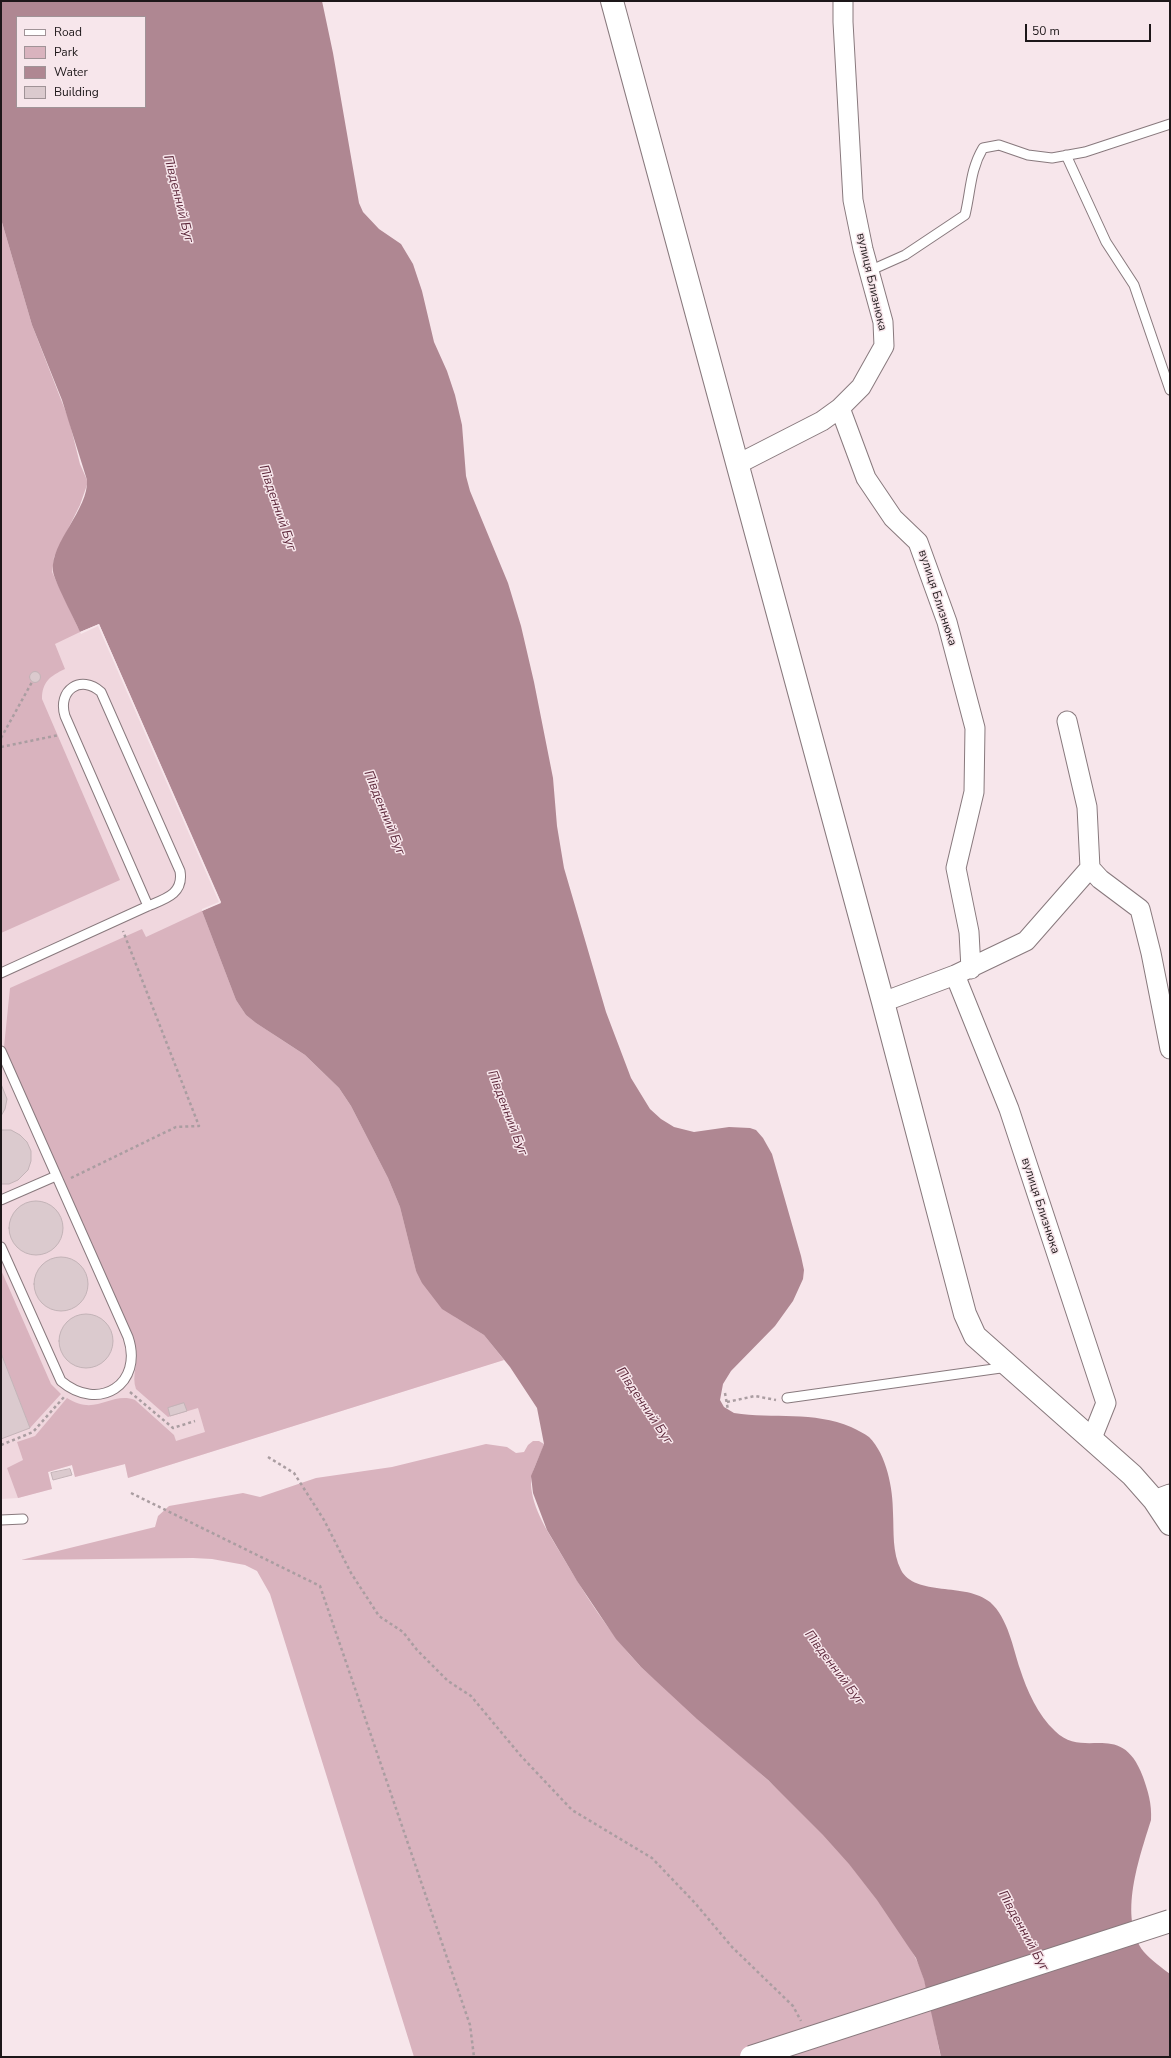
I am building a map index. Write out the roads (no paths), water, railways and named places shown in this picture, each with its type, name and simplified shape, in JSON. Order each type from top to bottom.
[{"type":"street","points":[[612,1],[884,1002],[965,1314],[975,1336],[1132,1475],[1162,1497],[1170,1524]]},
{"type":"street","name":"вулиця Близнюка","points":[[843,1],[854,200],[869,271],[883,322],[884,346],[861,387],[840,408],[866,478],[893,518],[918,542],[947,622],[975,728],[974,792],[956,868],[969,932],[963,972],[1106,1403],[1092,1438]]},
{"type":"street","points":[[738,464],[822,421],[840,408]]},
{"type":"street","points":[[1066,721],[1088,807],[1090,868],[1100,879],[1140,909],[1151,953],[1170,1049]]},
{"type":"street","points":[[884,1002],[963,972],[1026,941],[1090,868]]},
{"type":"street","points":[[751,2057],[1170,1921]]},
{"type":"lane","points":[[869,271],[905,255],[965,215],[971,190],[971,176],[975,162],[983,148],[999,145],[1028,155],[1052,158],[1085,152],[1170,124]]},
{"type":"lane","points":[[1066,155],[1106,242],[1134,285],[1170,390]]},
{"type":"lane","points":[[1,973],[172,896],[177,891],[181,878],[180,871],[101,692],[90,684],[76,685],[65,695],[63,709],[148,906]]},
{"type":"lane","points":[[1,1051],[132,1349],[130,1368],[120,1384],[110,1391],[98,1395],[84,1395],[70,1389],[61,1381],[54,1369],[1,1247]]},
{"type":"lane","points":[[1,1200],[58,1179]]},
{"type":"lane","points":[[787,1398],[1011,1367]]},
{"type":"lane","points":[[1,1520],[23,1519]]},
{"type":"water","name":"Південний Буг","points":[[1,1],[322,1],[333,53],[359,203],[363,212],[379,229],[401,244],[413,264],[422,291],[434,342],[447,371],[455,395],[462,425],[466,476],[470,491],[508,583],[521,626],[534,682],[553,778],[557,826],[564,868],[606,1012],[631,1078],[650,1109],[661,1119],[674,1127],[694,1132],[729,1127],[750,1128],[756,1130],[763,1138],[772,1154],[801,1256],[804,1270],[803,1279],[793,1301],[775,1326],[731,1371],[723,1384],[720,1400],[724,1407],[734,1413],[823,1419],[851,1427],[869,1437],[880,1453],[888,1473],[893,1504],[895,1549],[901,1570],[908,1578],[917,1584],[968,1592],[980,1596],[990,1602],[1006,1625],[1026,1686],[1038,1710],[1049,1725],[1066,1739],[1078,1743],[1113,1744],[1124,1749],[1134,1759],[1146,1787],[1150,1803],[1151,1820],[1141,1851],[1133,1887],[1131,1905],[1132,1922],[1136,1938],[1144,1952],[1170,1974],[1170,2057],[941,2057],[924,1980],[916,1958],[877,1900],[849,1864],[823,1835],[768,1780],[697,1719],[641,1667],[616,1639],[577,1581],[547,1530],[533,1493],[531,1476],[544,1444],[537,1408],[510,1367],[484,1335],[442,1309],[422,1283],[416,1271],[400,1207],[388,1178],[351,1106],[339,1088],[305,1055],[246,1015],[236,1000],[202,911],[221,902],[99,624],[80,632],[54,576],[54,560],[57,549],[82,503],[86,491],[87,480],[62,400],[32,325],[1,219]]}]
